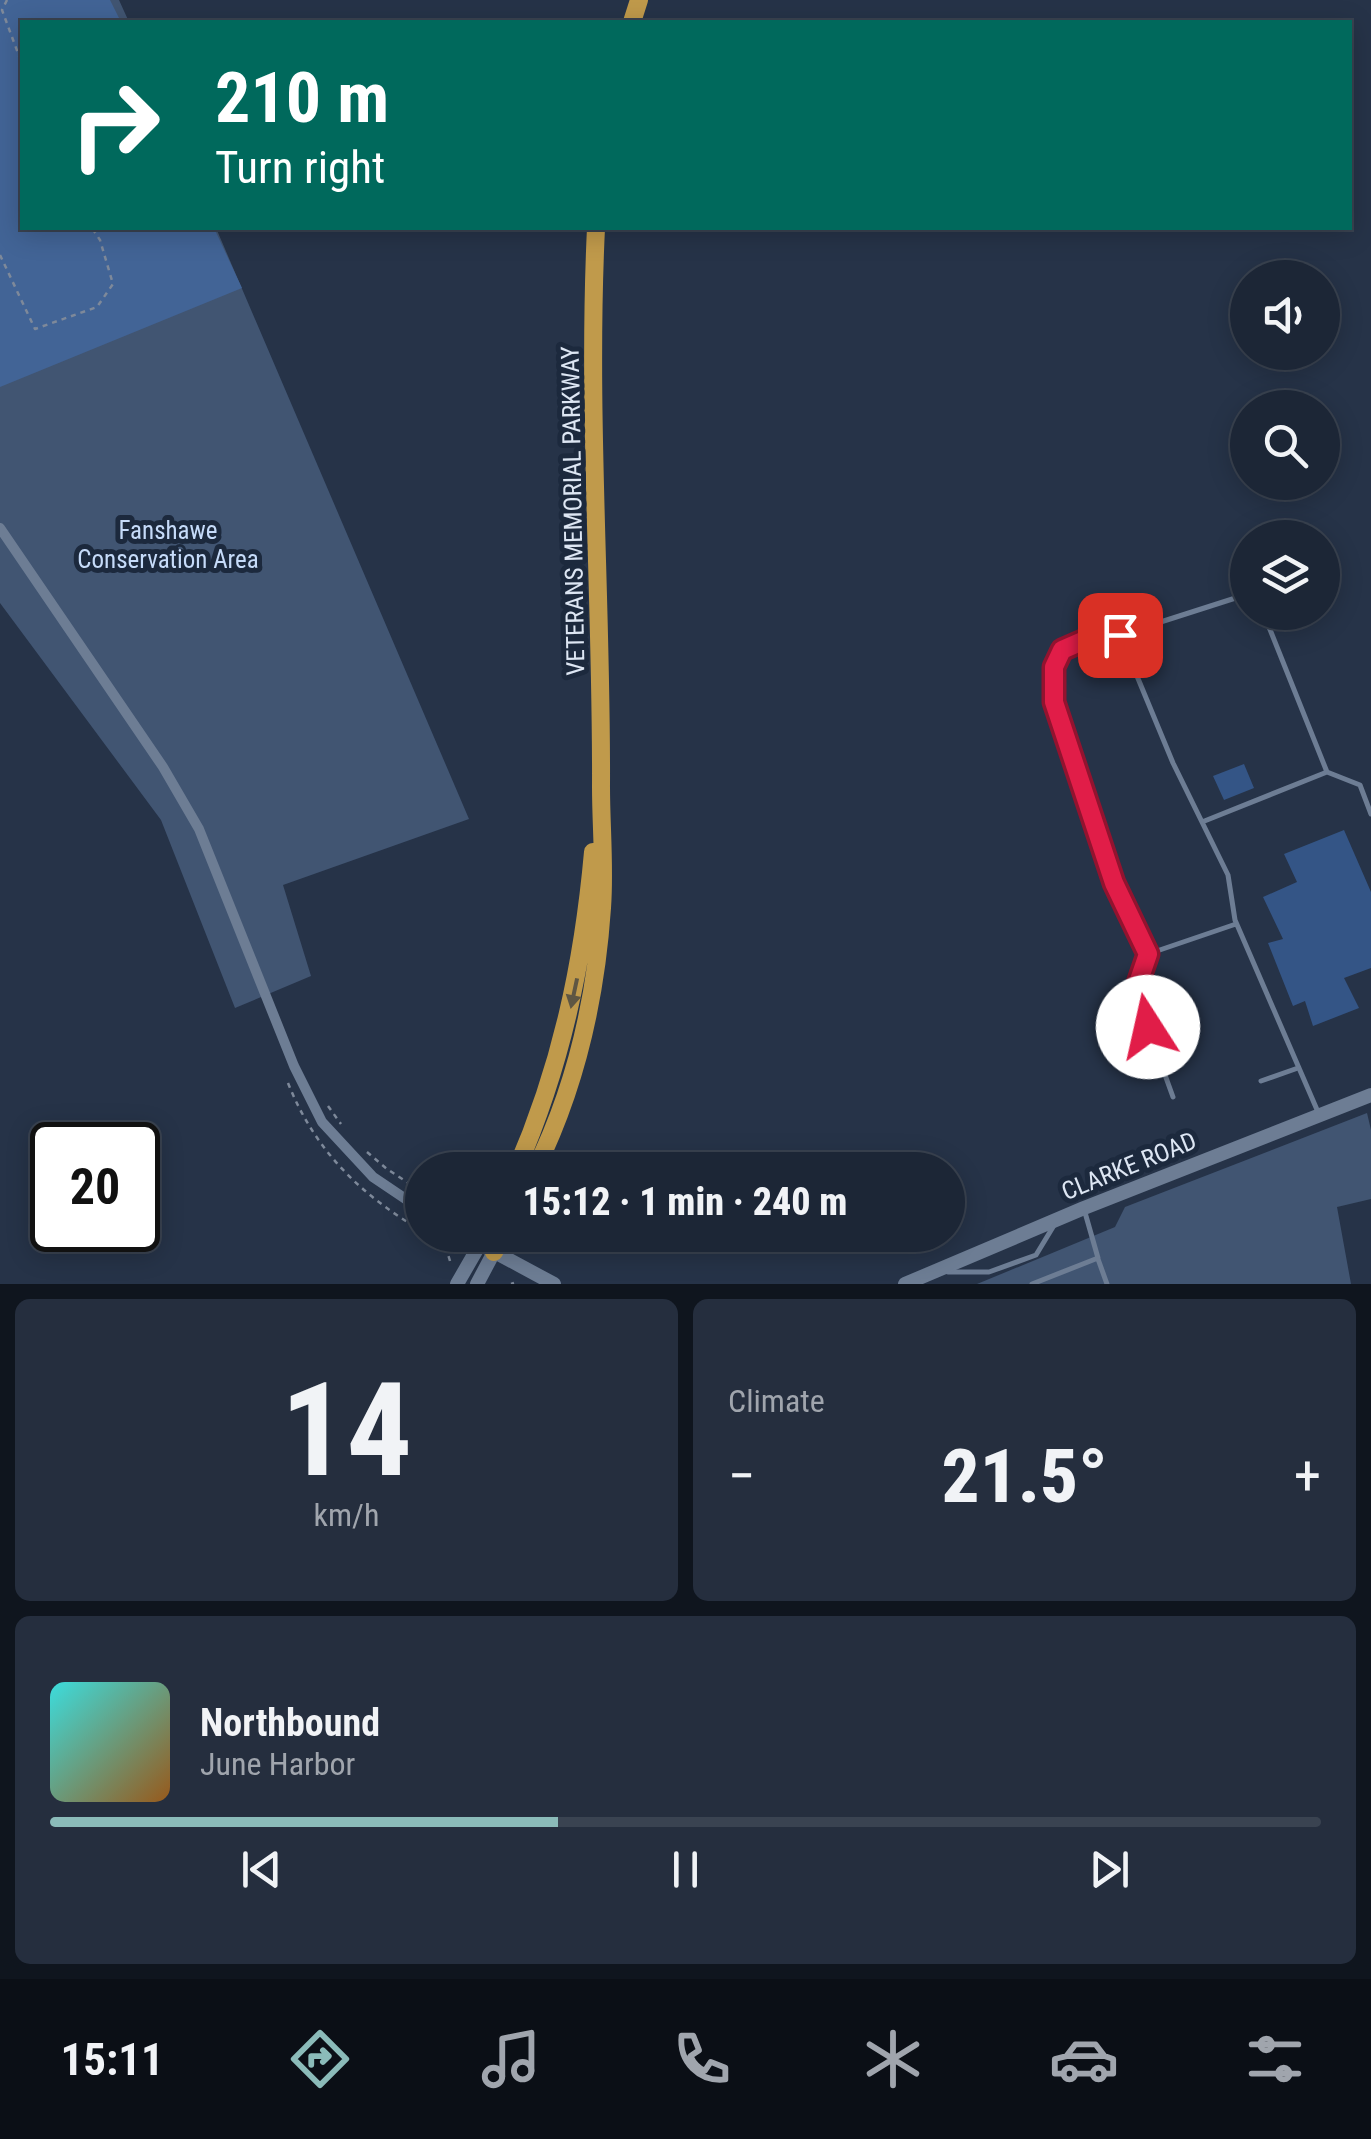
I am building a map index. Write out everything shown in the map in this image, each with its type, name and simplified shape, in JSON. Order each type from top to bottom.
[{"type":"highway","name":"VETERANS MEMORIAL PARKWAY","points":[[542,1152],[576,1057],[596,963],[602,906],[602,703],[593,369],[596,230]]},
{"type":"highway","name":"VETERANS MEMORIAL PARKWAY","points":[[523,1152],[547,1094],[571,1008],[581,960],[601,792]]},
{"type":"main road","name":"CLARKE ROAD","points":[[905,1284],[1084,1208],[1371,1095]]},
{"type":"main road","points":[[457,1284],[477,1252]]},
{"type":"main road","points":[[477,1284],[483,1252]]},
{"type":"main road","points":[[504,1252],[554,1284]]},
{"type":"street","points":[[0,528],[163,767],[199,829],[294,1066],[322,1122],[372,1177],[405,1199]]},
{"type":"lane","points":[[1173,1096],[1135,992],[1148,954],[1114,883],[1054,702],[1054,667],[1062,650],[1094,636],[1120,635],[1230,600]]},
{"type":"lane","points":[[1270,630],[1327,772]]},
{"type":"lane","points":[[1120,635],[1173,763],[1228,875],[1236,924],[1320,1115]]},
{"type":"lane","points":[[1202,822],[1327,772],[1360,785],[1371,814]]},
{"type":"lane","points":[[1148,954],[1236,924]]},
{"type":"lane","points":[[1261,1081],[1298,1068]]},
{"type":"lane","points":[[1084,1208],[1107,1284]]},
{"type":"lane","points":[[934,1272],[989,1272],[1036,1254],[1058,1219]]},
{"type":"lane","points":[[1032,1284],[1098,1258]]},
{"type":"path","points":[[7,0],[2,10],[20,59]]},
{"type":"path","points":[[0,255],[35,329],[46,327],[96,307],[112,284],[100,240],[93,230]]},
{"type":"path","points":[[324,1101],[345,1129]]},
{"type":"path","points":[[364,1149],[405,1181]]},
{"type":"path","points":[[447,1252],[450,1262]]},
{"type":"green space","name":"Fanshawe Conservation Area","points":[[0,0],[119,0],[128,20],[20,20],[20,230],[217,230],[469,819],[283,885],[311,976],[235,1008],[161,820],[0,603]]},
{"type":"green space","points":[[1367,1113],[1371,1130],[1371,1199],[1337,1207],[1351,1284],[977,1284],[1115,1227],[1125,1207]]},
{"type":"shaded area","points":[[0,0],[110,0],[120,20],[20,20],[20,230],[215,230],[242,288],[0,387]]},
{"type":"building","points":[[1244,764],[1254,788],[1224,800],[1213,776]]},
{"type":"building","points":[[1344,830],[1371,892],[1371,968],[1344,978],[1359,1008],[1313,1026],[1305,1001],[1293,1006],[1268,943],[1283,939],[1263,897],[1297,882],[1284,854]]},
{"type":"route","points":[[1120,635],[1094,636],[1062,650],[1054,667],[1054,702],[1114,883],[1148,954],[1135,992],[1148,1027]]}]
